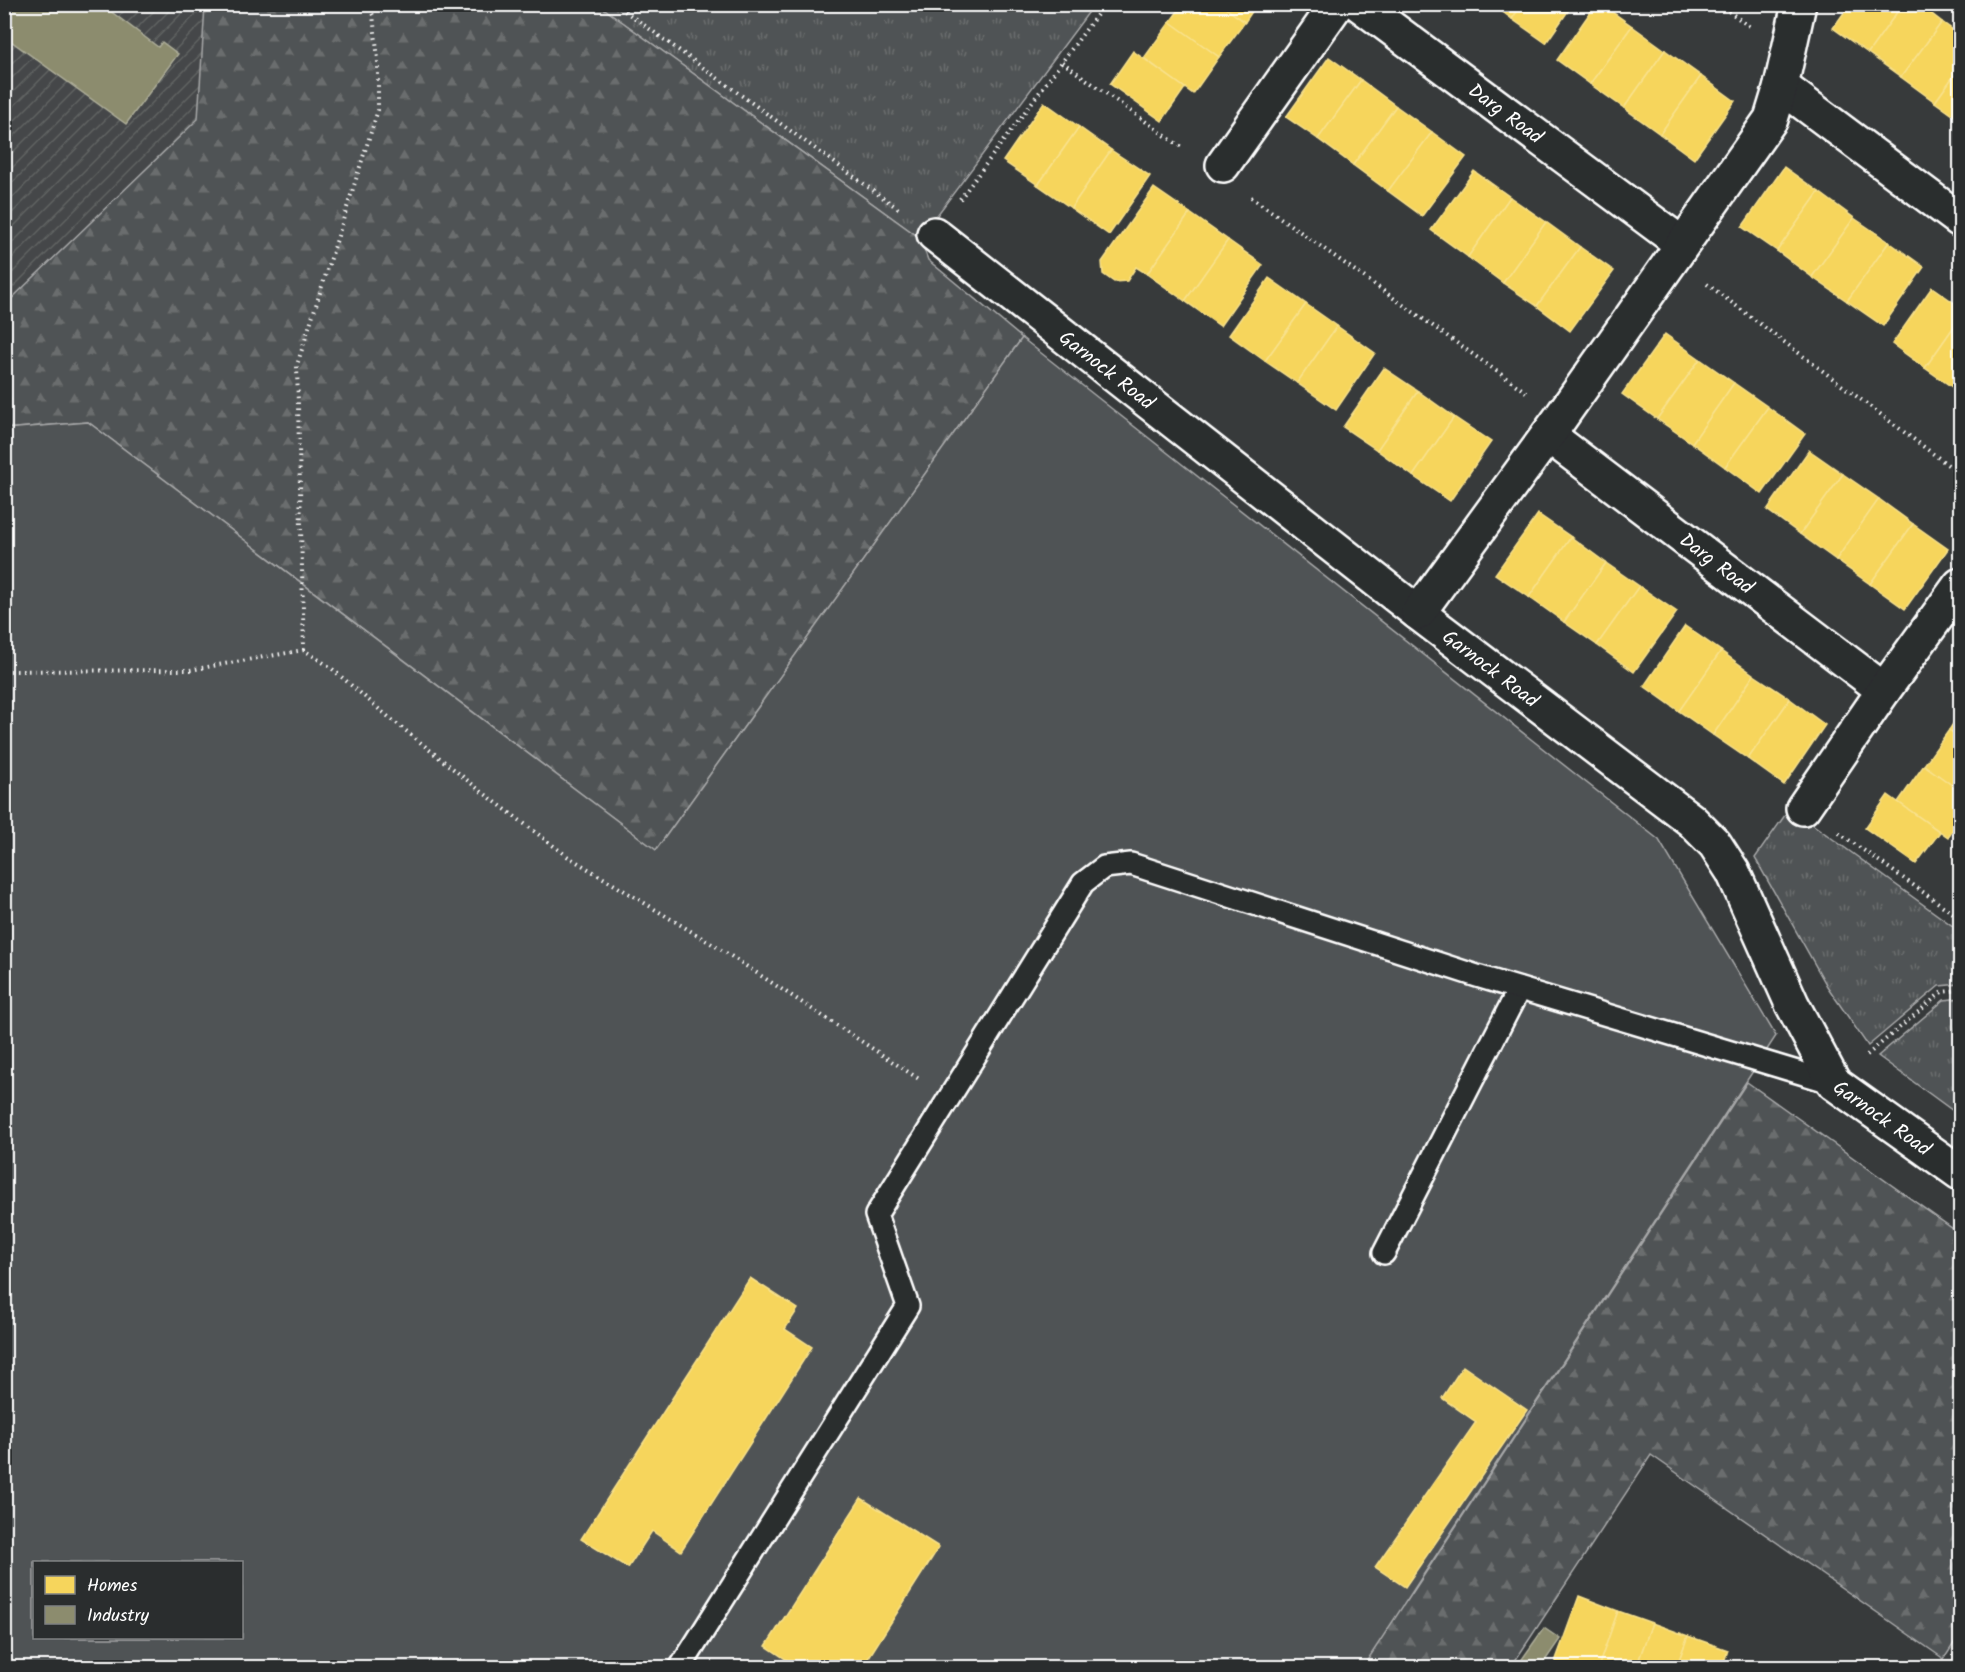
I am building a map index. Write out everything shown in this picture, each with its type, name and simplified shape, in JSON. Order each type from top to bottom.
[{"type":"street","points":[[1223,165],[1337,4]]},
{"type":"street","name":"Darg Road","points":[[1359,4],[1677,251]]},
{"type":"street","points":[[1418,613],[1555,426],[1771,119],[1781,86],[1799,4]]},
{"type":"street","points":[[1781,86],[1960,220]]},
{"type":"street","name":"Garnock Road","points":[[934,234],[1418,613],[1691,820],[1715,844],[1733,872],[1792,1004],[1834,1083],[1960,1173]]},
{"type":"street","name":"Darg Road","points":[[1555,426],[1884,690]]},
{"type":"street","points":[[1803,808],[1960,585]]},
{"type":"lane","points":[[680,1668],[908,1306],[876,1215],[1083,883],[1104,867],[1131,864],[1520,989],[1834,1083]]},
{"type":"lane","points":[[1384,1253],[1520,989]]},
{"type":"path","points":[[304,650],[297,365],[378,110],[377,48],[373,15],[367,4]]},
{"type":"path","points":[[615,4],[934,234],[1105,4]]},
{"type":"path","points":[[1062,62],[1189,153]]},
{"type":"path","points":[[1247,194],[1555,426]]},
{"type":"path","points":[[1677,251],[1960,474]]},
{"type":"path","points":[[4,671],[190,670],[304,650],[330,667],[424,746],[567,856],[717,947],[948,1097]]},
{"type":"path","points":[[1803,808],[1960,918]]},
{"type":"path","points":[[1834,1083],[1942,992],[1960,990]]},
{"type":"shaded area","points":[[5,5],[205,5],[199,119],[9,301],[5,302]]},
{"type":"green space","points":[[205,5],[599,5],[920,238],[928,260],[1022,338],[656,850],[88,422],[5,429],[5,302],[9,301],[198,119]]},
{"type":"green space","points":[[599,5],[1094,5],[920,238]]},
{"type":"green space","points":[[1022,338],[1659,840],[1776,1036],[1363,1667],[5,1668],[5,429],[88,422],[656,850]]},
{"type":"green space","points":[[1790,808],[1954,927],[1960,984],[1939,986],[1868,1046],[1827,986],[1755,858]]},
{"type":"green space","points":[[1960,998],[1960,1116],[1878,1056],[1944,1000]]},
{"type":"green space","points":[[1747,1082],[1960,1234],[1960,1634],[1944,1659],[1651,1455],[1511,1667],[1003,1668],[1407,1601]]},
{"type":"building: Homes","points":[[1183,4],[1220,4],[1245,22],[1219,57],[1170,22]]},
{"type":"building: Homes","points":[[1220,4],[1257,4],[1245,22]]},
{"type":"building: Homes","points":[[1492,4],[1522,4],[1512,19]]},
{"type":"building: Homes","points":[[1522,4],[1573,4],[1546,43],[1512,19]]},
{"type":"building: Homes","points":[[1596,4],[1601,4],[1632,26],[1590,84],[1557,60]]},
{"type":"building: Homes","points":[[1850,4],[1903,4],[1868,53],[1833,28]]},
{"type":"building: Homes","points":[[1903,4],[1919,4],[1942,22],[1901,77],[1868,53]]},
{"type":"building: Homes","points":[[1170,22],[1219,57],[1193,94],[1144,58]]},
{"type":"building: Homes","points":[[1942,22],[1960,35],[1960,67],[1935,102],[1901,77]]},
{"type":"building: Homes","points":[[1632,26],[1665,50],[1624,108],[1590,84]]},
{"type":"building: Homes","points":[[1665,50],[1701,76],[1660,134],[1624,108]]},
{"type":"building: Homes","points":[[1133,51],[1185,88],[1162,121],[1110,84]]},
{"type":"building: Homes","points":[[1329,57],[1361,80],[1318,139],[1286,117]]},
{"type":"building: Homes","points":[[1960,67],[1960,120],[1935,102]]},
{"type":"building: Homes","points":[[1701,76],[1735,101],[1694,159],[1660,134]]},
{"type":"building: Homes","points":[[1361,80],[1396,106],[1353,165],[1318,139]]},
{"type":"building: Homes","points":[[1044,102],[1079,127],[1038,185],[1003,161]]},
{"type":"building: Homes","points":[[1396,106],[1432,132],[1388,191],[1353,165]]},
{"type":"building: Homes","points":[[1079,127],[1111,150],[1071,208],[1038,185]]},
{"type":"building: Homes","points":[[1432,132],[1466,157],[1422,216],[1388,191]]},
{"type":"building: Homes","points":[[1111,150],[1150,176],[1109,235],[1071,208]]},
{"type":"building: Homes","points":[[1784,167],[1819,192],[1777,251],[1742,227]]},
{"type":"building: Homes","points":[[1474,171],[1510,197],[1468,257],[1431,230]]},
{"type":"building: Homes","points":[[1154,188],[1190,213],[1147,274],[1136,267],[1127,281],[1114,282],[1103,274],[1102,262]]},
{"type":"building: Homes","points":[[1819,192],[1854,218],[1812,277],[1777,251]]},
{"type":"building: Homes","points":[[1510,197],[1546,222],[1503,283],[1468,257]]},
{"type":"building: Homes","points":[[1190,213],[1228,240],[1185,301],[1147,274]]},
{"type":"building: Homes","points":[[1854,218],[1889,242],[1847,301],[1812,277]]},
{"type":"building: Homes","points":[[1546,222],[1580,247],[1537,306],[1503,283]]},
{"type":"building: Homes","points":[[1228,240],[1263,265],[1220,326],[1185,301]]},
{"type":"building: Homes","points":[[1889,242],[1924,267],[1883,326],[1847,301]]},
{"type":"building: Homes","points":[[1580,247],[1614,271],[1570,331],[1537,306]]},
{"type":"building: Homes","points":[[1269,278],[1306,304],[1265,361],[1229,335]]},
{"type":"building: Homes","points":[[1932,287],[1960,307],[1960,318],[1925,368],[1892,344]]},
{"type":"building: Homes","points":[[1306,304],[1337,326],[1297,383],[1265,361]]},
{"type":"building: Homes","points":[[1960,318],[1960,390],[1959,392],[1925,368]]},
{"type":"building: Homes","points":[[1337,326],[1375,353],[1336,410],[1297,383]]},
{"type":"building: Homes","points":[[1665,334],[1700,359],[1657,419],[1622,394]]},
{"type":"building: Homes","points":[[1700,359],[1734,383],[1692,443],[1657,419]]},
{"type":"building: Homes","points":[[1384,368],[1418,391],[1377,450],[1343,427]]},
{"type":"building: Homes","points":[[1734,383],[1768,407],[1725,467],[1692,443]]},
{"type":"building: Homes","points":[[1418,391],[1454,417],[1413,476],[1377,450]]},
{"type":"building: Homes","points":[[1768,407],[1805,434],[1762,494],[1725,467]]},
{"type":"building: Homes","points":[[1454,417],[1491,442],[1450,501],[1413,476]]},
{"type":"building: Homes","points":[[1809,450],[1843,474],[1800,534],[1767,510]]},
{"type":"building: Homes","points":[[1843,474],[1879,499],[1836,560],[1800,534]]},
{"type":"building: Homes","points":[[1879,499],[1913,524],[1870,584],[1836,560]]},
{"type":"building: Homes","points":[[1538,514],[1571,537],[1529,597],[1495,574]]},
{"type":"building: Homes","points":[[1913,524],[1948,549],[1905,609],[1870,584]]},
{"type":"building: Homes","points":[[1571,537],[1606,563],[1564,622],[1529,597]]},
{"type":"building: Homes","points":[[1606,563],[1639,586],[1597,645],[1564,622]]},
{"type":"building: Homes","points":[[1639,586],[1677,612],[1634,672],[1597,645]]},
{"type":"building: Homes","points":[[1685,626],[1721,651],[1679,711],[1644,686]]},
{"type":"building: Homes","points":[[1721,651],[1754,675],[1713,735],[1679,711]]},
{"type":"building: Homes","points":[[1754,675],[1790,699],[1748,759],[1713,735]]},
{"type":"building: Homes","points":[[1790,699],[1825,725],[1784,785],[1748,759]]},
{"type":"building: Homes","points":[[1960,713],[1960,738],[1949,730]]},
{"type":"building: Homes","points":[[1949,730],[1960,738],[1960,791],[1924,765]]},
{"type":"building: Homes","points":[[1924,765],[1960,791],[1960,819],[1948,837],[1898,802]]},
{"type":"building: Homes","points":[[1888,795],[1940,832],[1916,864],[1865,828]]},
{"type":"building: Homes","points":[[750,1278],[798,1309],[785,1329],[812,1347],[681,1551],[652,1531],[628,1568],[581,1539]]},
{"type":"building: Homes","points":[[1463,1366],[1527,1410],[1405,1587],[1375,1567],[1476,1422],[1442,1398]]},
{"type":"building: Homes","points":[[861,1498],[939,1547],[862,1668],[799,1668],[766,1646]]},
{"type":"building: Homes","points":[[1579,1596],[1618,1611],[1598,1668],[1570,1668],[1555,1662]]},
{"type":"building: Homes","points":[[1618,1611],[1652,1623],[1636,1668],[1598,1668]]},
{"type":"building: Homes","points":[[1652,1623],[1688,1636],[1676,1668],[1636,1668]]},
{"type":"building: Homes","points":[[1688,1636],[1728,1650],[1722,1668],[1676,1668]]},
{"type":"building: Industry","points":[[4,4],[101,4],[158,47],[162,42],[178,54],[126,124],[4,36]]},
{"type":"building: Industry","points":[[1544,1628],[1560,1639],[1540,1668],[1528,1668],[1520,1662]]}]
